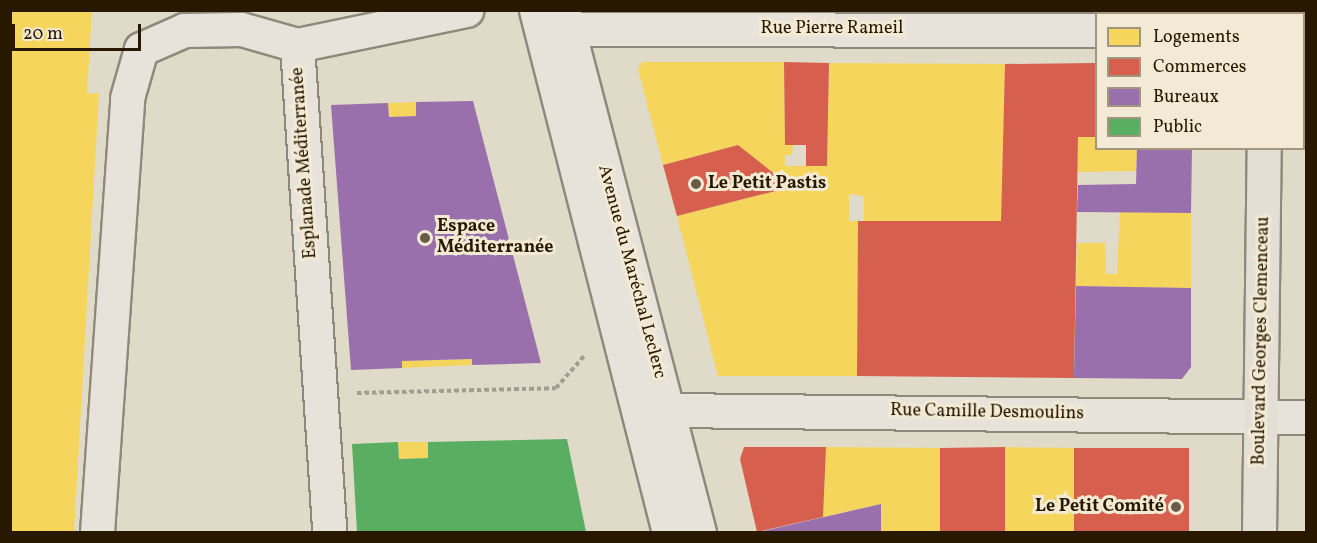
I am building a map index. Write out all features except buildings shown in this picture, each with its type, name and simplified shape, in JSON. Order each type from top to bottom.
[{"type":"main road","name":"Boulevard Georges Clemenceau","points":[[1259,532],[1264,150]]},
{"type":"street","points":[[297,45],[466,10]]},
{"type":"street","name":"Rue Pierre Rameil","points":[[552,21],[1095,30]]},
{"type":"street","name":"Avenue du Maréchal Leclerc","points":[[552,21],[620,335],[654,411],[699,532]]},
{"type":"street","name":"Avenue du Maréchal Leclerc","points":[[552,21],[654,411],[669,532]]},
{"type":"street","name":"Esplanade Méditerranée","points":[[97,532],[127,98],[141,50],[184,30],[241,29],[297,45],[329,532]]},
{"type":"street","name":"Rue Camille Desmoulins","points":[[654,411],[1306,417]]},
{"type":"path","points":[[321,393],[556,388],[596,343],[620,335]]},
{"type":"place","name":"Le Petit Pastis","points":[[696,184]]},
{"type":"place","name":"Espace Méditerranée","points":[[425,238]]},
{"type":"place","name":"Le Petit Comité","points":[[1176,507]]}]
